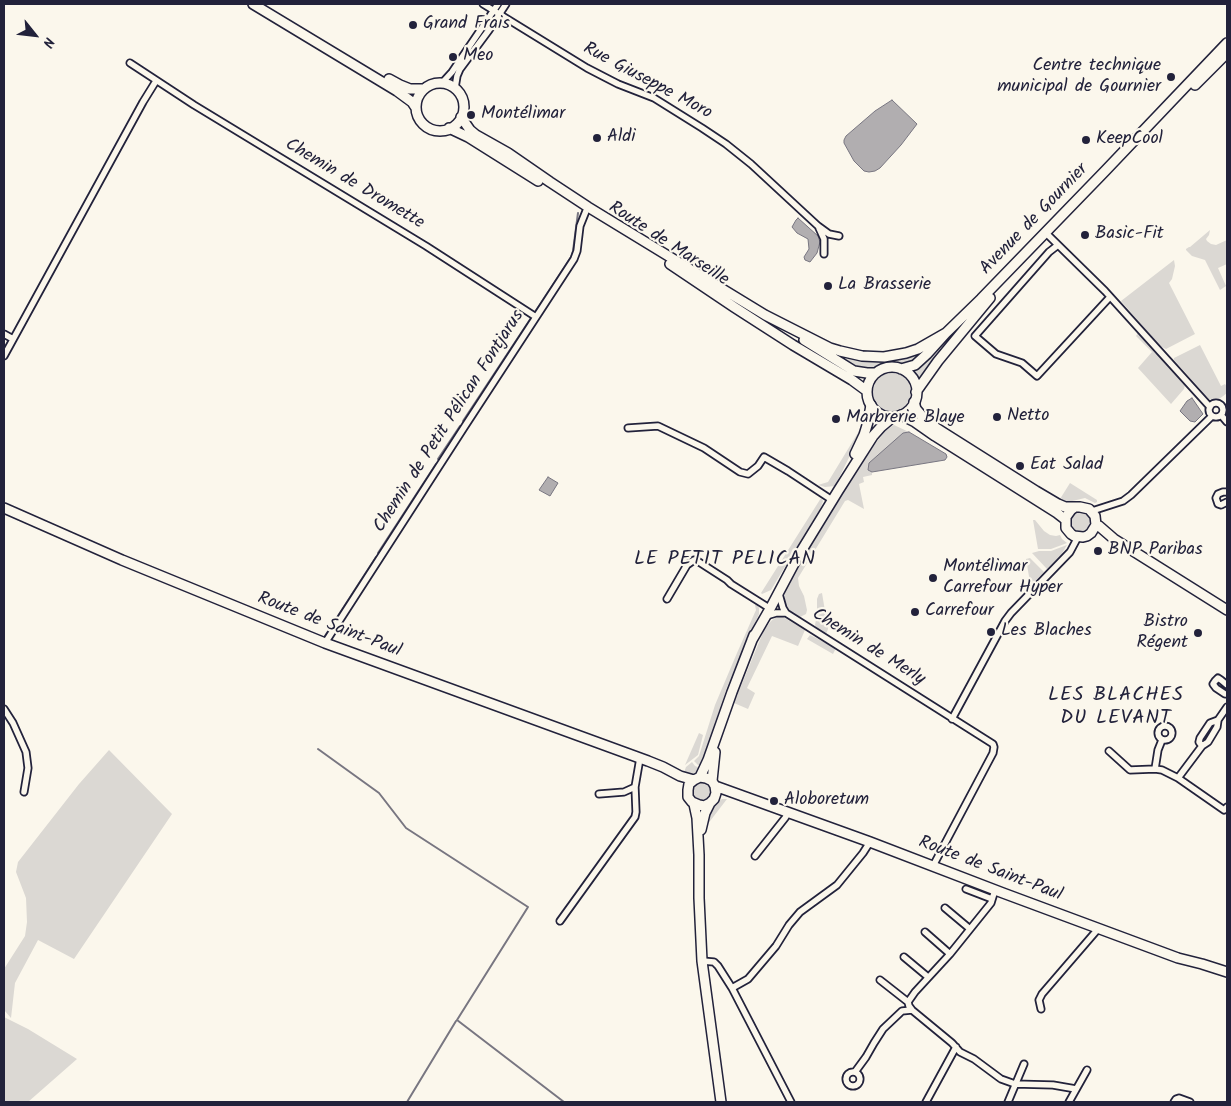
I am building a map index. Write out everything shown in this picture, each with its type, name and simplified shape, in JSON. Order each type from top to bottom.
[{"type":"main road","points":[[253,4],[397,90],[412,102],[419,118],[426,126],[435,130],[450,128],[458,122],[464,109],[463,100],[455,88],[442,83],[432,84],[424,89],[419,95],[416,108]]},
{"type":"main road","points":[[265,4],[400,85],[410,89],[424,89]]},
{"type":"main road","name":"Avenue de Gournier","points":[[902,369],[915,365],[927,354],[1227,43]]},
{"type":"main road","name":"Avenue de Gournier","points":[[916,392],[938,361],[986,302],[1227,53]]},
{"type":"main road","name":"Route de Marseille","points":[[461,117],[476,135],[508,153],[588,207],[773,320]]},
{"type":"main road","name":"Route de Marseille","points":[[450,128],[468,137],[679,270],[867,391]]},
{"type":"main road","points":[[773,320],[840,351],[857,356],[874,357],[906,353],[946,333]]},
{"type":"main road","points":[[752,640],[797,558],[873,436],[881,427],[911,407],[916,392],[912,378],[902,369],[895,367],[876,373],[867,373],[847,368],[773,320]]},
{"type":"main road","points":[[938,361],[939,356],[959,330],[960,325],[958,321]]},
{"type":"main road","points":[[876,373],[871,379],[867,391],[871,405],[880,414],[897,416],[915,422],[1057,512],[1066,520]]},
{"type":"main road","points":[[914,402],[916,409],[927,422],[1058,504],[1065,507],[1084,507],[1092,512],[1096,525],[1087,536],[1078,537],[1071,534],[1066,527],[1068,513],[1075,508]]},
{"type":"main road","points":[[838,491],[864,435],[871,405]]},
{"type":"main road","name":"Route de Saint-Paul","points":[[4,508],[138,567],[325,643],[663,767],[680,776],[697,778]]},
{"type":"main road","points":[[1096,525],[1114,539],[1227,610]]},
{"type":"main road","points":[[1091,533],[1114,539]]},
{"type":"main road","points":[[721,1102],[702,961],[697,818],[694,804],[688,797],[688,790],[690,784],[697,778],[708,760],[732,692],[766,606],[780,581],[797,558]]},
{"type":"main road","points":[[699,855],[702,823],[705,813],[716,793],[713,784],[718,735]]},
{"type":"main road","name":"Route de Saint-Paul","points":[[644,760],[666,772],[688,790]]},
{"type":"main road","points":[[697,778],[706,778],[713,784]]},
{"type":"main road","name":"Route de Saint-Paul","points":[[713,784],[743,797],[933,866],[994,895],[1041,906],[1178,958],[1227,972]]},
{"type":"main road","name":"Route de Saint-Paul","points":[[712,801],[726,796],[743,797]]},
{"type":"main road","points":[[694,804],[704,806],[712,801]]},
{"type":"street","name":"Rue Giuseppe Moro","points":[[483,4],[587,68],[618,84],[654,98],[702,128],[751,164],[818,226],[829,234],[839,236]]},
{"type":"street","points":[[455,88],[460,70],[489,30],[500,4]]},
{"type":"street","points":[[442,83],[497,12],[506,4]]},
{"type":"street","name":"Chemin de Dromette","points":[[130,63],[156,81],[426,246],[536,317]]},
{"type":"street","points":[[4,356],[156,81]]},
{"type":"street","name":"Chemin de Petit Pélican Fontjarus","points":[[325,643],[574,259],[580,226],[586,212]]},
{"type":"street","points":[[818,226],[824,239],[824,254]]},
{"type":"street","points":[[1049,236],[1090,275],[1210,407],[1209,411],[1212,416]]},
{"type":"street","points":[[1058,245],[1049,252],[975,336],[996,354],[1022,363],[1037,376],[1110,297]]},
{"type":"street","points":[[4,334],[13,339]]},
{"type":"street","points":[[1221,406],[1227,401]]},
{"type":"street","points":[[1210,407],[1216,404],[1221,406]]},
{"type":"street","points":[[1092,512],[1123,502],[1212,416],[1220,415],[1223,410],[1221,406]]},
{"type":"street","points":[[1220,415],[1227,422]]},
{"type":"street","points":[[628,428],[658,426],[704,448],[740,472],[748,474],[758,466],[764,457],[832,500]]},
{"type":"street","points":[[1227,492],[1218,494],[1216,502],[1221,505],[1227,502]]},
{"type":"street","points":[[952,719],[1005,621],[1070,552],[1078,537]]},
{"type":"street","points":[[667,599],[687,565],[694,560],[766,606]]},
{"type":"street","name":"Chemin de Merly","points":[[779,593],[782,608],[786,613],[993,744],[993,753],[933,866]]},
{"type":"street","points":[[766,616],[786,613]]},
{"type":"street","points":[[1227,685],[1218,678],[1214,684],[1227,694]]},
{"type":"street","points":[[1178,778],[1202,746],[1208,742],[1217,727],[1218,720],[1227,708]]},
{"type":"street","points":[[4,709],[26,752],[28,768],[24,792]]},
{"type":"street","points":[[1155,769],[1158,750],[1162,740]]},
{"type":"street","points":[[1109,751],[1130,770],[1155,769],[1170,773],[1226,808]]},
{"type":"street","points":[[560,921],[635,817],[635,787],[644,760]]},
{"type":"street","points":[[599,794],[624,792],[635,787]]},
{"type":"street","points":[[755,856],[788,813]]},
{"type":"street","points":[[732,988],[748,979],[776,946],[789,924],[800,912],[837,885],[870,842]]},
{"type":"street","points":[[908,1002],[991,903],[994,895],[966,889]]},
{"type":"street","points":[[945,908],[970,929]]},
{"type":"street","points":[[1041,1009],[1039,1000],[1042,994],[1098,929]]},
{"type":"street","points":[[925,932],[950,954]]},
{"type":"street","points":[[904,957],[928,977]]},
{"type":"street","points":[[702,961],[714,962],[718,966],[732,988],[792,1102]]},
{"type":"street","points":[[880,980],[908,1002],[912,1010],[960,1052],[1001,1079],[1015,1084],[1052,1084],[1076,1090]]},
{"type":"street","points":[[855,1072],[866,1058],[883,1029],[902,1010],[912,1010]]},
{"type":"street","points":[[926,1102],[956,1047]]},
{"type":"street","points":[[1008,1102],[1024,1064]]},
{"type":"street","points":[[1068,1102],[1087,1070]]},
{"type":"street","points":[[1174,1102],[1179,1098],[1190,1102]]},
{"type":"shaded area","points":[[892,100],[917,124],[880,168],[875,171],[864,171],[854,161],[844,140],[846,136],[875,111]]},
{"type":"shaded area","points":[[798,218],[818,236],[820,242],[817,253],[810,262],[805,260],[804,257],[809,249],[808,239],[797,233],[792,227]]},
{"type":"shaded area","points":[[1210,230],[1206,239],[1211,244],[1216,245],[1227,240],[1227,264],[1218,268],[1226,286],[1220,290],[1205,260],[1192,256],[1186,250]]},
{"type":"shaded area","points":[[1174,260],[1175,266],[1169,283],[1195,334],[1166,349],[1160,346],[1121,301]]},
{"type":"shaded area","points":[[955,328],[956,331],[933,359],[921,380],[912,369]]},
{"type":"shaded area","points":[[1138,333],[1185,385],[1184,389],[1171,404],[1138,368],[1152,352],[1136,336]]},
{"type":"shaded area","points":[[814,342],[861,359],[933,345],[922,357],[906,366],[886,364],[871,370],[862,371]]},
{"type":"shaded area","points":[[1200,345],[1221,386],[1225,384],[1227,387],[1227,393],[1218,400],[1209,399],[1174,360],[1174,358]]},
{"type":"shaded area","points":[[892,373],[906,378],[911,392],[906,406],[892,411],[878,406],[873,392],[878,378]]},
{"type":"shaded area","points":[[1192,398],[1203,414],[1195,422],[1190,421],[1180,411],[1187,401]]},
{"type":"shaded area","points":[[863,412],[865,413],[864,427],[835,486],[825,487],[818,485],[828,482],[862,426]]},
{"type":"shaded area","points":[[894,425],[909,432],[903,433],[868,470],[872,472],[872,475],[863,477],[864,482],[859,484],[864,509],[848,500],[845,501],[798,578],[807,610],[806,614],[800,617],[788,608],[785,602],[784,590],[868,453],[886,430]]},
{"type":"shaded area","points":[[909,432],[946,454],[945,460],[872,472],[868,470],[869,463],[903,433]]},
{"type":"shaded area","points":[[548,477],[558,483],[550,496],[539,490]]},
{"type":"shaded area","points":[[1070,483],[1097,500],[1097,502],[1095,503],[1085,498],[1068,502],[1060,499]]},
{"type":"shaded area","points":[[821,498],[823,501],[821,507],[771,590],[762,594],[761,593]]},
{"type":"shaded area","points":[[1076,511],[1084,511],[1090,517],[1090,525],[1084,531],[1076,531],[1070,525],[1070,517]]},
{"type":"shaded area","points":[[1033,520],[1044,531],[1050,535],[1060,535],[1067,543],[1051,549],[1038,549]]},
{"type":"shaded area","points":[[1067,545],[1061,555],[1047,569],[1032,553],[1051,551]]},
{"type":"shaded area","points":[[1030,558],[1044,572],[1031,585],[1028,583],[1030,582],[1026,559]]},
{"type":"shaded area","points":[[822,593],[828,629],[826,634],[815,625],[817,599],[819,594]]},
{"type":"shaded area","points":[[757,604],[759,614],[727,687],[706,757],[702,765],[698,765],[694,761],[699,756],[715,705]]},
{"type":"shaded area","points":[[778,616],[805,630],[798,646],[772,636],[747,688],[755,693],[748,709],[734,703],[764,630]]},
{"type":"shaded area","points":[[810,635],[836,648],[833,654],[807,639]]},
{"type":"shaded area","points":[[699,733],[703,735],[698,755],[685,765]]},
{"type":"shaded area","points":[[109,750],[172,814],[74,959],[38,940],[15,983],[11,1018],[4,1010],[4,969],[25,936],[27,922],[26,898],[16,872],[18,862],[79,784]]},
{"type":"shaded area","points":[[692,762],[700,768],[692,775],[683,775],[686,767]]},
{"type":"shaded area","points":[[702,782],[708,785],[711,791],[708,797],[702,800],[696,797],[693,791],[696,785]]},
{"type":"shaded area","points":[[722,799],[727,799],[707,825],[705,823],[708,811]]},
{"type":"shaded area","points":[[4,1017],[28,1029],[77,1059],[28,1102],[4,1102]]},
{"type":"waterway","points":[[535,312],[571,257],[578,213]]},
{"type":"waterway","points":[[463,421],[531,318]]},
{"type":"waterway","points":[[438,459],[460,426]]},
{"type":"waterway","points":[[378,553],[436,464]]},
{"type":"waterway","points":[[325,636],[376,557]]},
{"type":"waterway","points":[[318,749],[379,793],[406,828],[528,907],[457,1020],[564,1102]]},
{"type":"waterway","points":[[407,1102],[456,1021]]},
{"type":"place","name":"Grand Frais","points":[[413,25]]},
{"type":"place","name":"Meo","points":[[453,57]]},
{"type":"place","name":"Centre technique municipal de Gournier","points":[[1171,77]]},
{"type":"place","name":"Montélimar","points":[[471,115]]},
{"type":"place","name":"Aldi","points":[[597,138]]},
{"type":"place","name":"KeepCool","points":[[1086,140]]},
{"type":"place","name":"Basic-Fit","points":[[1085,235]]},
{"type":"place","name":"La Brasserie","points":[[828,286]]},
{"type":"place","name":"Netto","points":[[997,417]]},
{"type":"place","name":"Marbrerie Blaye","points":[[836,419]]},
{"type":"place","name":"Eat Salad","points":[[1020,466]]},
{"type":"place","name":"BNP Paribas","points":[[1098,551]]},
{"type":"place","name":"Montélimar Carrefour Hyper","points":[[933,578]]},
{"type":"place","name":"Carrefour","points":[[915,612]]},
{"type":"place","name":"Les Blaches","points":[[991,632]]},
{"type":"place","name":"Bistro Régent","points":[[1198,633]]},
{"type":"place","name":"Aloboretum","points":[[774,801]]},
{"type":"district","name":"LE PETIT PELICAN","points":[[725,561]]},
{"type":"district","name":"LES BLACHES DU LEVANT","points":[[1116,708]]}]
